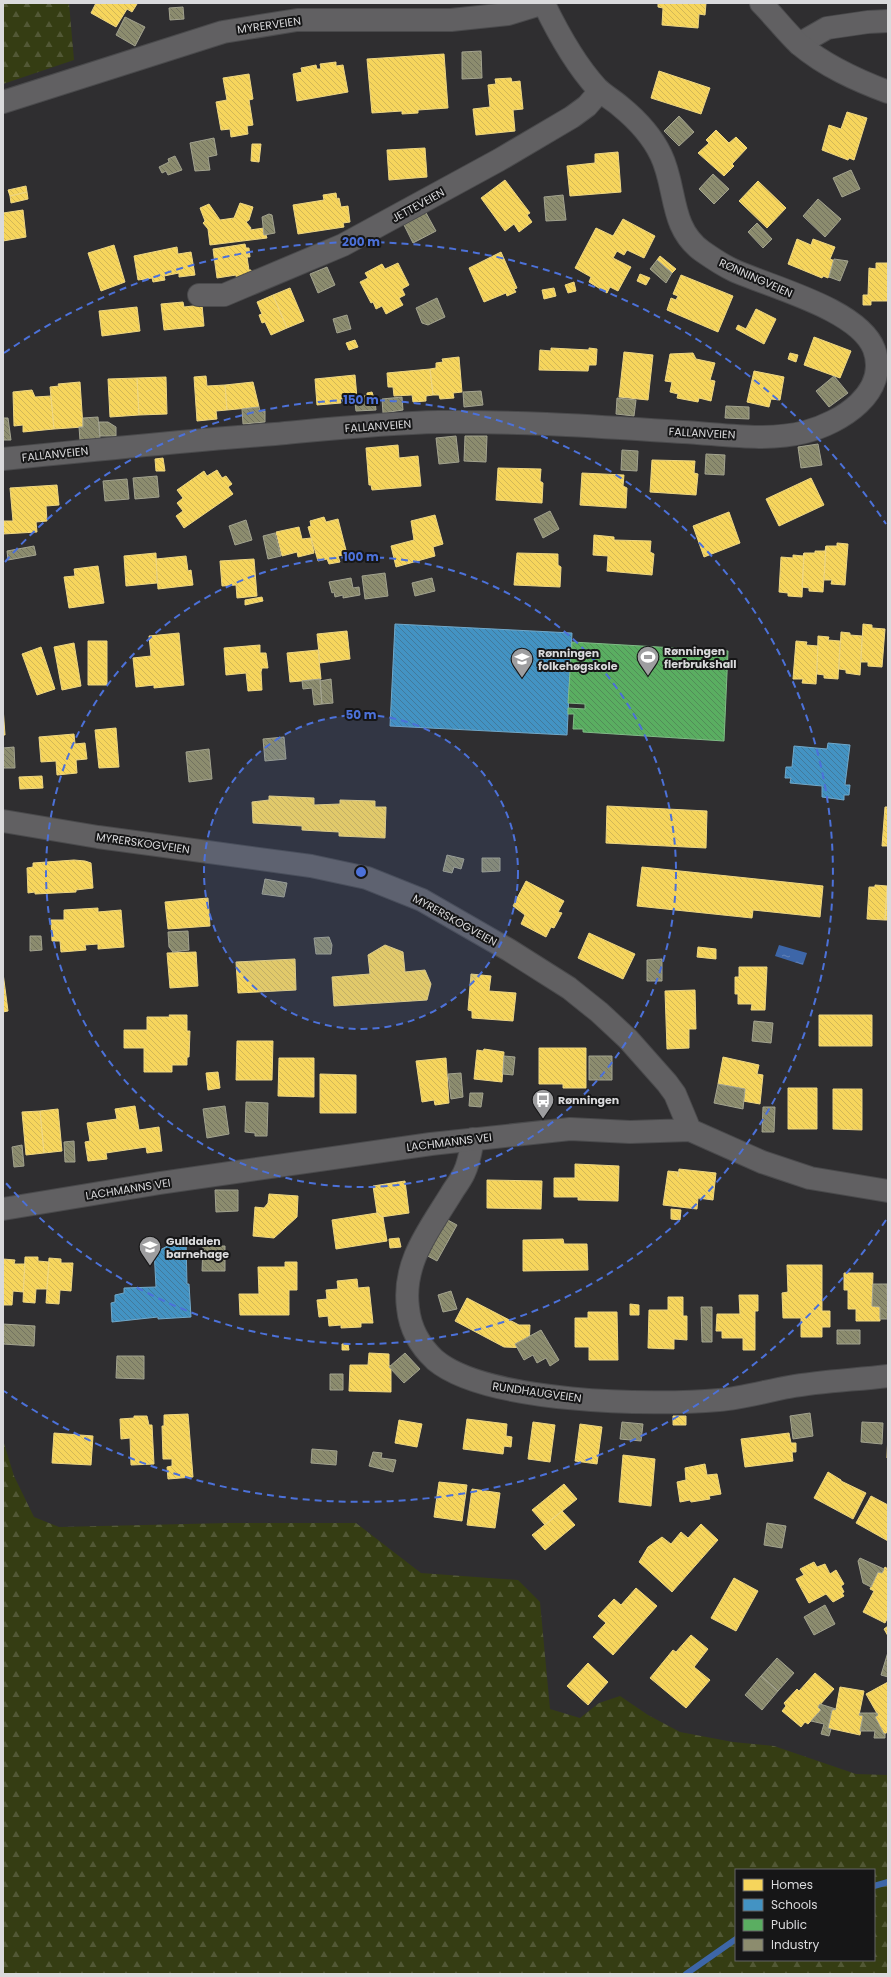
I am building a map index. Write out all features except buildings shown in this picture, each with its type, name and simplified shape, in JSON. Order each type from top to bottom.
[{"type":"street","name":"RØNNINGVEIEN","points":[[544,3],[556,29],[581,67],[600,91],[618,104],[636,121],[661,154],[682,229],[689,240],[701,250],[730,268],[810,301],[837,314],[868,338],[874,350],[877,361],[875,381],[871,390],[852,410],[820,427],[805,432],[787,435],[754,436]]},
{"type":"street","name":"MYRERVEIEN","points":[[3,102],[223,32],[297,20],[451,20],[508,14],[544,3]]},
{"type":"street","points":[[761,3],[799,44],[839,72],[854,80],[888,92]]},
{"type":"street","points":[[799,44],[827,28],[868,22],[888,21]]},
{"type":"street","name":"JETTEVEIEN","points":[[199,295],[224,295],[343,245],[500,160],[572,117],[587,106],[600,91]]},
{"type":"street","name":"FALLANVEIEN","points":[[3,459],[165,443],[344,428],[439,422],[567,425],[754,436]]},
{"type":"street","name":"MYRERSKOGVEIEN","points":[[3,821],[98,837],[311,866],[367,878],[422,900],[509,950],[568,988],[599,1012],[628,1039],[667,1083],[675,1094],[690,1130]]},
{"type":"street","name":"LACHMANNS VEI","points":[[3,1209],[160,1183],[473,1139],[570,1129],[630,1132],[690,1130],[762,1162],[803,1176],[833,1183],[888,1191]]},
{"type":"street","name":"RUNDHAUGVEIEN","points":[[473,1139],[464,1173],[418,1248],[410,1272],[408,1308],[412,1324],[418,1340],[437,1361],[469,1377],[504,1389],[590,1399],[661,1404],[720,1400],[752,1396],[789,1387],[888,1376]]},
{"type":"green space","points":[[3,3],[69,3],[74,60],[3,84]]},
{"type":"green space","points":[[3,1440],[14,1476],[34,1517],[59,1527],[228,1523],[356,1523],[421,1573],[518,1580],[540,1602],[550,1709],[580,1718],[599,1703],[620,1696],[648,1715],[680,1732],[733,1742],[774,1746],[856,1774],[888,1775],[888,1974],[3,1974]]},
{"type":"water","points":[[779,945],[807,953],[803,965],[775,956]]},
{"type":"waterway","points":[[875,1886],[888,1882]]},
{"type":"waterway","points":[[686,1974],[735,1940]]},
{"type":"place","name":"Rønningen flerbrukshall","points":[[648,676]]},
{"type":"place","name":"Rønningen folkehøgskole","points":[[522,678]]},
{"type":"place","name":"Rønningen","points":[[543,1120]]},
{"type":"place","name":"Gulldalen barnehage","points":[[150,1266]]}]
